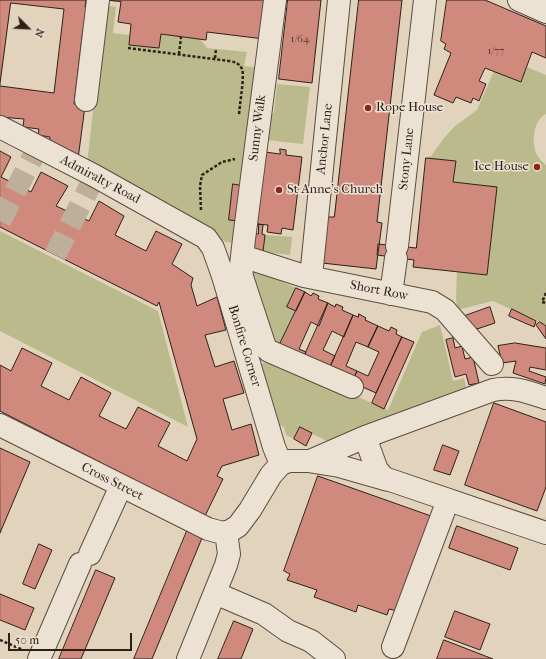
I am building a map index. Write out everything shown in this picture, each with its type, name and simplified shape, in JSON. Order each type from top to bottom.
[{"type":"street","points":[[86,100],[98,0]]},
{"type":"street","name":"Sunny Walk","points":[[275,0],[242,256],[242,282],[265,347],[269,351],[352,387]]},
{"type":"street","name":"Anchor Lane","points":[[310,277],[339,0]]},
{"type":"street","name":"Stony Lane","points":[[391,294],[425,0]]},
{"type":"street","points":[[519,0],[545,8]]},
{"type":"street","name":"Admiralty Road","points":[[0,127],[95,176],[199,234]]},
{"type":"street","name":"Bonfire Corner","points":[[199,234],[206,238],[213,248],[223,276],[274,447],[281,464]]},
{"type":"street","name":"Short Row","points":[[242,256],[310,277],[426,300],[437,304],[492,364]]},
{"type":"street","points":[[308,461],[365,437],[493,390],[503,388],[515,389],[546,398]]},
{"type":"street","name":"Cross Street","points":[[0,425],[208,529],[216,532],[226,532]]},
{"type":"street","points":[[365,437],[377,470],[381,476],[389,480]]},
{"type":"street","points":[[188,659],[224,573],[228,559],[226,532],[238,526],[247,515],[271,475],[281,464],[289,461],[308,461],[339,466],[389,480],[546,533]]},
{"type":"street","points":[[39,658],[121,486]]},
{"type":"street","points":[[393,647],[448,500]]},
{"type":"street","points":[[215,593],[264,614],[288,631],[311,642],[334,659]]},
{"type":"path","points":[[179,54],[181,37]]},
{"type":"path","points":[[128,48],[215,58],[238,64],[242,71],[239,121]]},
{"type":"path","points":[[215,58],[216,49]]},
{"type":"path","points":[[201,210],[200,186],[202,175],[227,160],[238,159],[237,165]]},
{"type":"path","points":[[546,293],[542,302],[546,303]]},
{"type":"path","points":[[0,640],[39,658]]},
{"type":"green space","points":[[105,5],[116,7],[113,33],[130,35],[129,45],[159,48],[161,34],[200,39],[207,48],[247,52],[244,66],[259,68],[237,243],[226,242],[87,164]]},
{"type":"green space","points":[[527,67],[546,75],[546,114],[538,121],[536,126],[534,132],[534,144],[537,155],[546,165],[546,326],[493,301],[457,310],[457,272],[487,275],[497,188],[453,182],[456,161],[426,158],[431,156],[455,126],[477,110],[494,71],[521,82]]},
{"type":"green space","points":[[277,84],[310,87],[303,144],[266,140],[269,113],[274,113]]},
{"type":"green space","points":[[0,231],[158,311],[188,427],[0,331]]},
{"type":"green space","points":[[265,235],[292,237],[290,255],[263,252]]},
{"type":"green space","points":[[251,267],[296,288],[287,307],[296,311],[278,348],[268,344]]},
{"type":"green space","points":[[440,325],[453,381],[464,378],[467,391],[327,441],[301,428],[294,439],[286,435],[284,427],[278,425],[261,364],[273,360],[388,410],[422,332]]},
{"type":"building","points":[[0,0],[86,0],[85,7],[93,8],[90,30],[83,29],[74,104],[85,106],[78,159],[49,144],[50,137],[38,135],[39,129],[23,127],[24,119],[0,117]],"holes":[[[11,3],[64,9],[54,93],[0,86]]]},
{"type":"building","points":[[106,0],[269,0],[264,39],[207,32],[206,40],[161,34],[159,48],[129,45],[131,24],[118,22],[121,2]]},
{"type":"building","points":[[288,0],[321,0],[312,83],[279,79]]},
{"type":"building","name":"Rope House","points":[[359,0],[402,0],[377,222],[382,223],[376,269],[322,263],[328,217],[334,217]]},
{"type":"building","points":[[447,0],[485,0],[546,26],[546,58],[532,52],[521,82],[485,68],[479,81],[486,84],[479,101],[473,98],[471,103],[456,97],[453,103],[434,95],[451,53],[444,49],[446,44],[441,41]]},
{"type":"building","name":"St Anne's Church","points":[[280,149],[286,150],[286,155],[302,157],[293,230],[282,228],[281,234],[267,232],[268,225],[256,224],[265,152],[280,154]]},
{"type":"building","points":[[0,151],[11,157],[1,177],[31,192],[41,172],[68,186],[56,206],[89,221],[99,201],[124,216],[115,235],[146,251],[156,231],[182,244],[172,264],[193,278],[191,285],[197,306],[217,297],[226,330],[205,335],[215,367],[234,361],[244,393],[223,399],[232,430],[251,424],[259,455],[222,466],[217,476],[223,479],[205,516],[0,411],[0,365],[11,371],[22,348],[52,363],[41,386],[69,400],[81,377],[111,393],[99,416],[126,429],[138,407],[170,423],[158,446],[187,461],[197,439],[159,302],[157,306],[0,227]]},
{"type":"building","points":[[426,158],[456,161],[453,182],[497,187],[487,275],[413,267],[414,260],[377,255],[378,244],[416,248]]},
{"type":"building","points":[[233,184],[244,186],[240,221],[229,220]]},
{"type":"building","points":[[259,224],[263,225],[262,234],[265,235],[263,252],[252,250],[254,234],[258,234]]},
{"type":"building","points":[[296,288],[305,292],[296,311],[287,307]]},
{"type":"building","points":[[305,292],[311,296],[313,293],[319,296],[318,299],[328,303],[319,326],[311,322],[299,349],[306,352],[303,359],[278,348]]},
{"type":"building","points":[[328,303],[335,307],[336,304],[343,307],[342,310],[353,315],[344,337],[332,331],[323,350],[335,356],[328,371],[303,359]]},
{"type":"building","points":[[490,307],[495,323],[468,332],[462,317]]},
{"type":"building","points":[[512,309],[536,321],[534,327],[509,316]]},
{"type":"building","points":[[359,314],[366,318],[365,320],[378,326],[368,347],[356,342],[346,366],[357,371],[352,382],[328,371],[353,315],[358,317]]},
{"type":"building","points":[[540,322],[546,326],[546,339],[536,325]]},
{"type":"building","points":[[378,326],[389,331],[391,327],[397,330],[396,334],[402,337],[376,393],[352,382],[357,371],[368,376],[379,352],[368,347]]},
{"type":"building","points":[[402,337],[414,342],[384,409],[372,403]]},
{"type":"building","points":[[453,338],[455,348],[462,346],[465,359],[473,357],[479,383],[469,385],[466,374],[455,377],[446,340]]},
{"type":"building","points":[[515,343],[546,348],[546,370],[530,367],[529,371],[546,377],[545,384],[513,373],[516,361],[502,363],[498,346]]},
{"type":"building","points":[[494,403],[546,422],[546,487],[537,511],[465,485]]},
{"type":"building","points":[[300,427],[312,433],[306,446],[294,439]]},
{"type":"building","points":[[443,445],[459,451],[450,475],[434,470]]},
{"type":"building","points":[[0,448],[30,462],[0,533]]},
{"type":"building","points":[[318,476],[431,516],[397,611],[389,609],[387,615],[358,605],[356,612],[314,597],[317,590],[287,580],[290,574],[284,571]]},
{"type":"building","points":[[457,526],[518,548],[510,570],[449,548]]},
{"type":"building","points":[[187,531],[202,538],[152,659],[134,659]]},
{"type":"building","points":[[39,544],[52,550],[35,589],[23,584]]},
{"type":"building","points":[[96,570],[115,578],[81,659],[59,659]]},
{"type":"building","points":[[0,594],[34,608],[25,630],[0,620]]},
{"type":"building","points":[[455,611],[490,624],[480,650],[445,637]]},
{"type":"building","points":[[234,621],[253,629],[241,659],[218,659]]},
{"type":"building","points":[[444,640],[493,659],[437,659]]},
{"type":"tunnel","points":[[0,221],[38,147]]},
{"type":"tunnel","points":[[55,255],[95,176]]},
{"type":"place","name":"Rope House","points":[[368,108]]},
{"type":"place","name":"Ice House","points":[[537,167]]},
{"type":"place","name":"St Anne's Church","points":[[279,190]]}]
